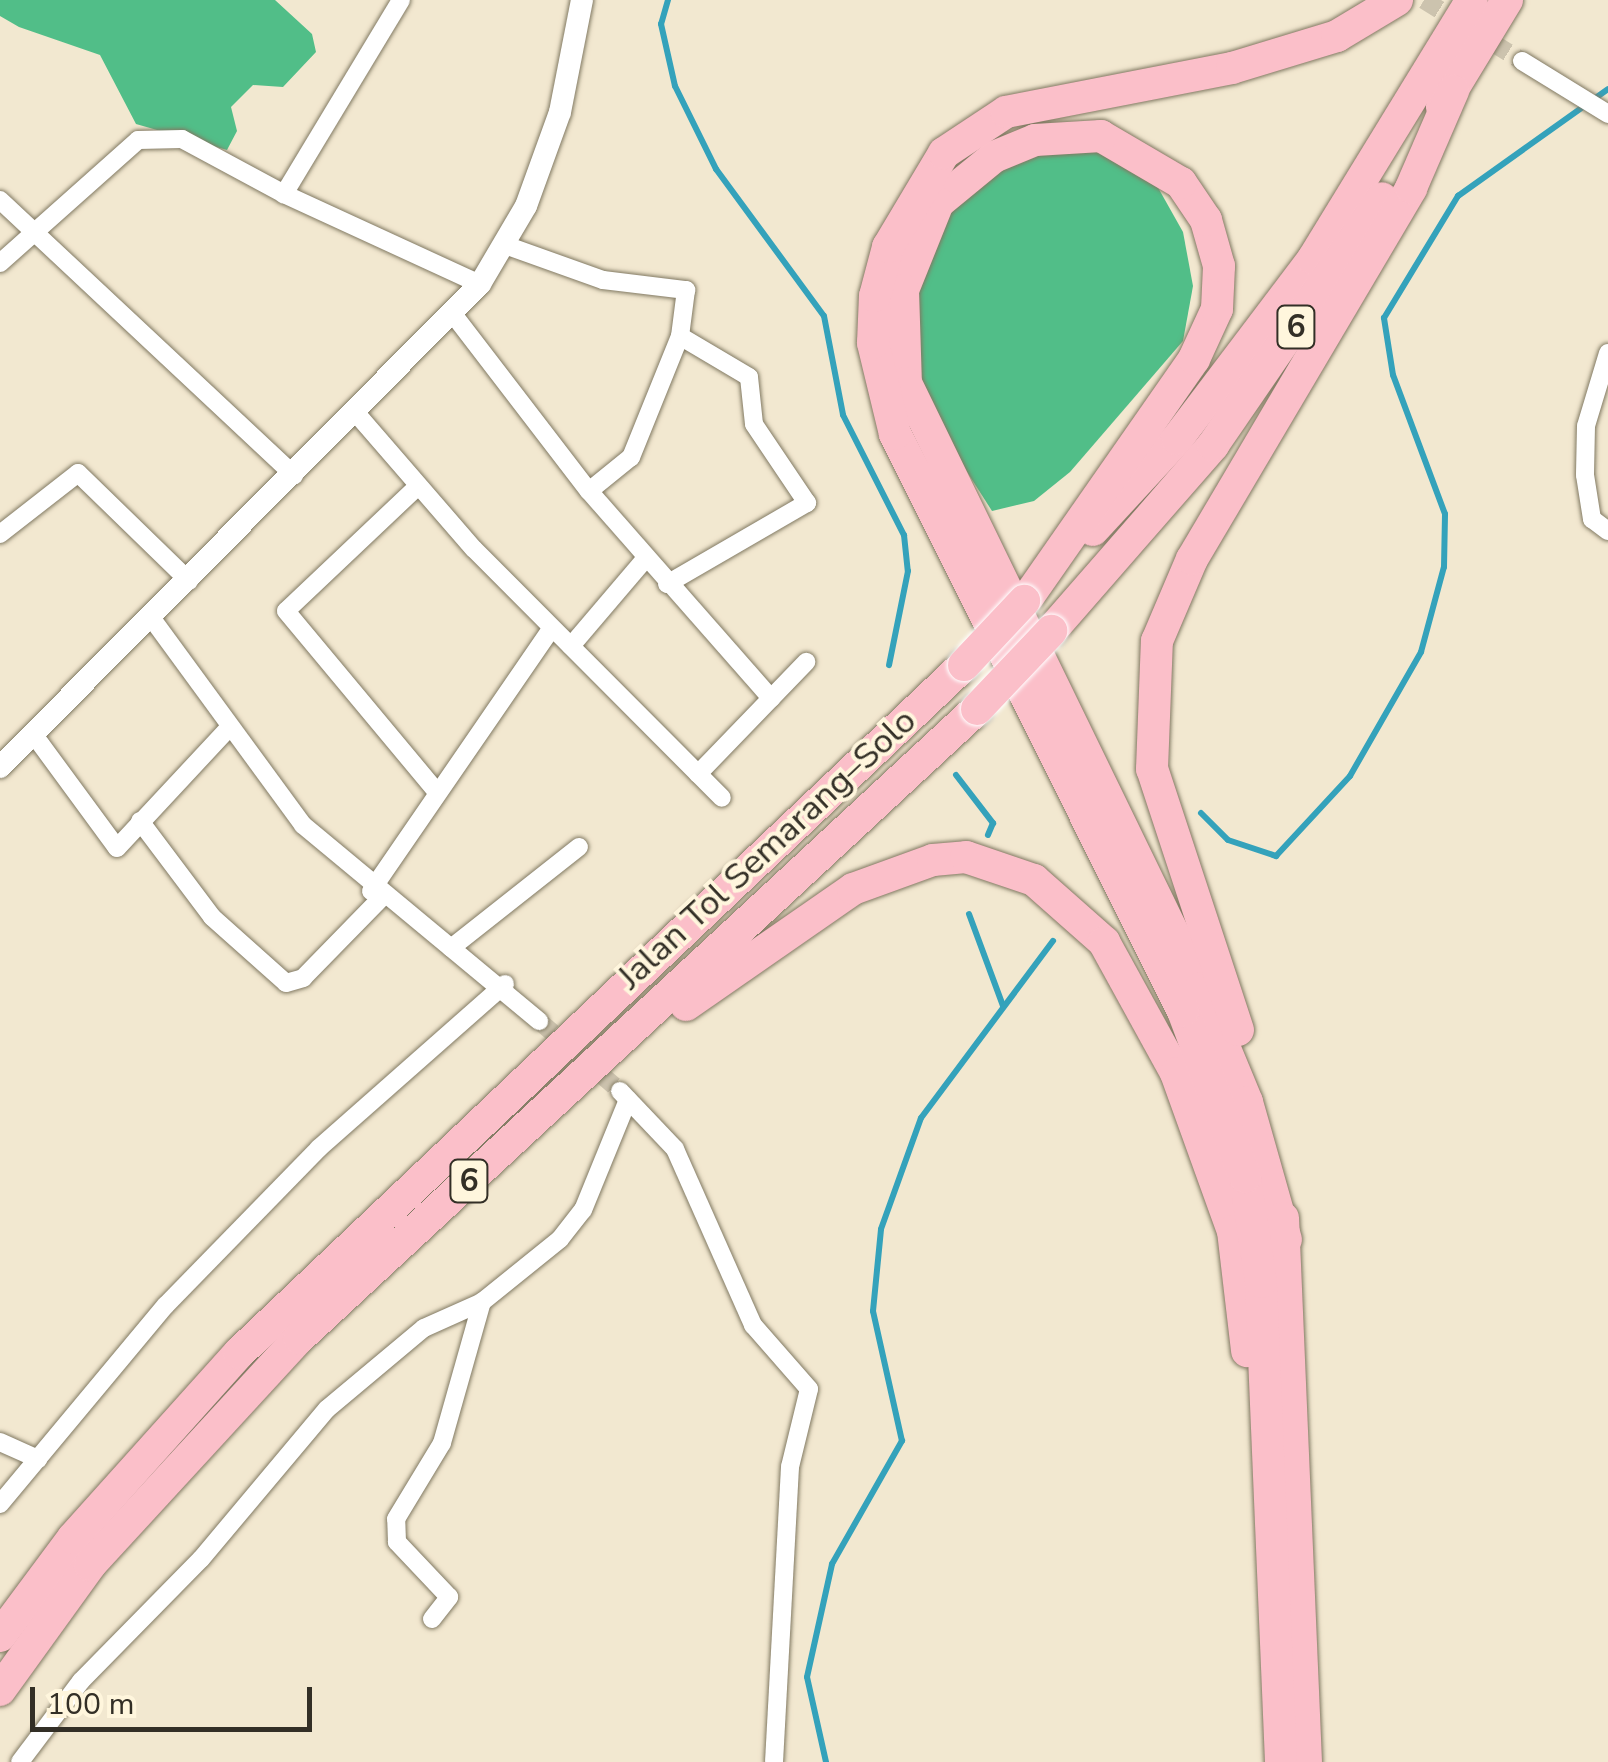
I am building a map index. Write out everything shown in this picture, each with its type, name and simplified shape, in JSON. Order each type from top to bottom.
[{"type":"highway","points":[[1281,1762],[1261,1282],[1245,1177],[1221,1100],[896,434],[873,343],[875,296],[888,246],[944,153],[1006,112],[1232,68],[1336,36],[1398,0]]},
{"type":"highway","name":"Jalan Tol Semarang–Solo","points":[[0,1636],[238,1354],[964,665],[1177,440],[1313,260],[1472,0]]},
{"type":"highway","name":"Jalan Tol Semarang–Solo","points":[[0,1690],[90,1565],[203,1434],[521,1131],[976,709],[1051,631],[1214,445],[1453,90],[1508,0]]},
{"type":"highway","points":[[1306,1762],[1286,1240],[1262,1096],[1152,769],[1158,642],[1192,560],[1411,188],[1453,90]]},
{"type":"highway","points":[[1026,599],[1194,358],[1217,309],[1219,266],[1206,220],[1180,183],[1101,136],[1035,140],[994,157],[938,203],[903,290],[906,383],[1200,988],[1247,1102],[1286,1240]]},
{"type":"highway","points":[[521,1131],[766,944],[854,889],[966,856],[1034,880],[1104,942],[1208,1148],[1232,1232],[1270,1483]]},
{"type":"street","points":[[284,194],[402,0]]},
{"type":"street","points":[[0,767],[153,620],[480,284],[505,245],[560,112],[582,0]]},
{"type":"street","points":[[1522,62],[1602,110]]},
{"type":"street","points":[[0,263],[138,140],[182,139],[284,194],[480,284]]},
{"type":"street","points":[[0,200],[294,475]]},
{"type":"street","points":[[505,245],[603,280],[682,287],[680,336],[631,457],[589,490]]},
{"type":"street","points":[[454,314],[589,490],[667,584],[771,698]]},
{"type":"street","points":[[667,584],[807,504],[754,424],[749,377],[680,336]]},
{"type":"street","points":[[1608,353],[1586,426],[1585,475],[1592,519],[1608,531]]},
{"type":"street","points":[[356,413],[418,488],[722,798]]},
{"type":"street","points":[[0,534],[78,474],[189,581]]},
{"type":"street","points":[[418,488],[292,596],[286,616],[438,792]]},
{"type":"street","points":[[570,646],[646,558]]},
{"type":"street","points":[[153,620],[226,731],[274,795],[376,895],[504,984],[539,1021]]},
{"type":"street","points":[[140,821],[212,917],[286,984],[303,978],[376,895],[438,792],[552,628]]},
{"type":"street","points":[[698,774],[806,662]]},
{"type":"street","points":[[34,735],[109,844],[121,848],[140,821],[226,731]]},
{"type":"street","points":[[451,948],[578,848]]},
{"type":"street","points":[[0,1504],[166,1304],[319,1148],[504,984]]},
{"type":"street","points":[[20,1762],[80,1681],[201,1559],[327,1409],[451,1309],[482,1302],[584,1210],[624,1096],[675,1149],[763,1342],[809,1390],[790,1467],[774,1762]]},
{"type":"street","points":[[432,1618],[448,1597],[398,1542],[396,1519],[442,1443],[482,1302]]},
{"type":"street","points":[[0,1442],[38,1459]]},
{"type":"green space","points":[[0,0],[275,0],[312,34],[316,52],[283,87],[253,85],[231,107],[237,131],[227,150],[136,124],[100,55],[19,27],[0,16]]},
{"type":"green space","points":[[1094,146],[1156,184],[1183,232],[1193,286],[1183,341],[1070,472],[1034,501],[992,511],[923,403],[910,301],[951,208],[1007,157]]},
{"type":"waterway","points":[[668,0],[661,24],[675,86],[716,169],[824,316],[843,415],[904,535],[908,571],[889,665]]},
{"type":"waterway","points":[[1201,813],[1228,840],[1276,856],[1350,776],[1421,652],[1444,567],[1445,514],[1393,375],[1384,318],[1458,196],[1608,89]]},
{"type":"waterway","points":[[956,775],[993,823],[988,835]]},
{"type":"waterway","points":[[969,914],[1003,1006]]},
{"type":"waterway","points":[[826,1762],[807,1677],[832,1564],[902,1441],[873,1311],[881,1229],[921,1118],[1053,941]]},
{"type":"tunnel","points":[[1424,0],[1522,61]]},
{"type":"tunnel","points":[[539,1021],[620,1091]]}]
